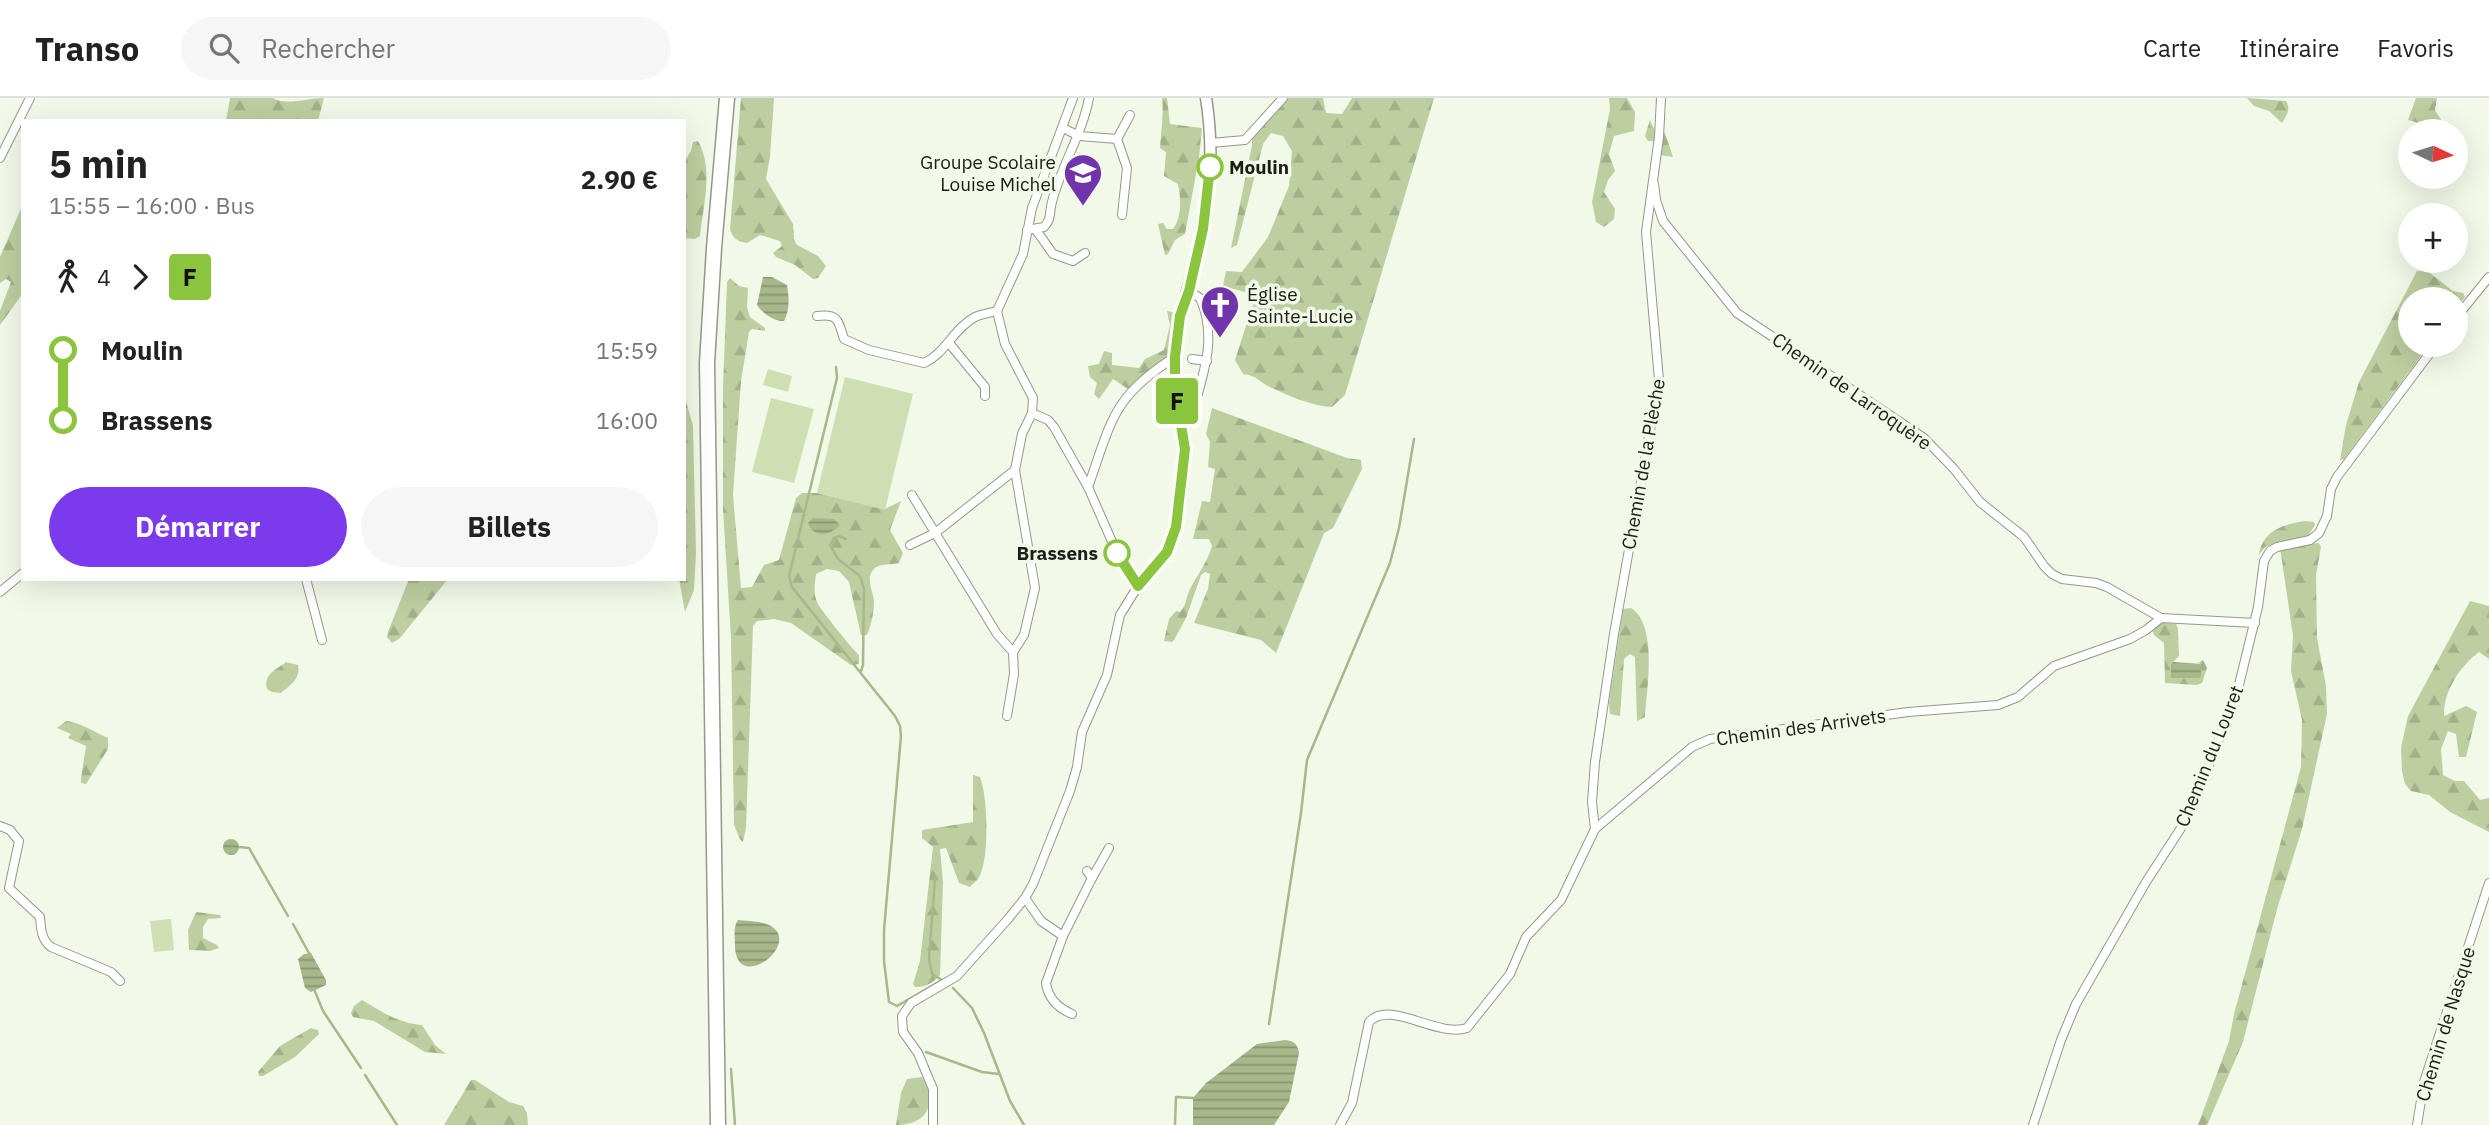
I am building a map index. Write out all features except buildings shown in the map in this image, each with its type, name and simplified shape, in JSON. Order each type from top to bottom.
[{"type":"highway","points":[[718,1125],[707,363],[727,98]]},
{"type":"street","points":[[0,158],[30,98]]},
{"type":"street","points":[[1007,716],[1014,674],[1013,652],[1024,635],[1035,589],[1015,470],[1024,428],[1032,413],[1033,398],[1005,344],[997,312],[1032,230],[1036,195],[1073,98]]},
{"type":"street","points":[[1032,230],[1044,227],[1050,220],[1051,204],[1079,136],[1089,98]]},
{"type":"street","points":[[933,1125],[933,1089],[918,1053],[903,1032],[902,1016],[911,1003],[957,976],[1025,898],[1050,845],[1066,800],[1077,767],[1082,732],[1107,675],[1120,615],[1138,586],[1167,552],[1176,527],[1184,464],[1181,420],[1175,389],[1175,357],[1180,316],[1189,291],[1206,208],[1210,143],[1206,98]]},
{"type":"street","points":[[1210,143],[1245,140],[1283,98]]},
{"type":"street","name":"Chemin de la Plèche","points":[[1595,829],[1592,802],[1595,762],[1614,634],[1659,380],[1646,242],[1661,98]]},
{"type":"street","points":[[1122,215],[1127,168],[1117,139],[1130,115]]},
{"type":"street","points":[[1063,128],[1079,136],[1117,139]]},
{"type":"street","name":"Chemin de Larroquère","points":[[1653,171],[1656,200],[1663,221],[1737,313],[1924,438],[1954,469],[1980,502],[2024,537],[2052,574],[2062,579],[2107,587],[2161,618]]},
{"type":"street","points":[[1032,230],[1056,256],[1073,261],[1085,253]]},
{"type":"street","points":[[2468,303],[2489,276]]},
{"type":"street","points":[[1181,420],[1192,414],[1207,360],[1209,329],[1205,308],[1198,295],[1189,291]]},
{"type":"street","points":[[817,316],[834,316],[844,339],[869,350],[921,363],[933,359],[974,317],[997,312]]},
{"type":"street","points":[[949,343],[985,387],[985,396]]},
{"type":"street","points":[[1088,487],[1114,413],[1149,374],[1175,357]]},
{"type":"street","name":"Chemin du Louret","points":[[2033,1125],[2076,1004],[2146,882],[2181,828],[2193,803],[2237,694],[2255,622],[2264,561],[2270,551],[2277,547],[2310,540],[2319,533],[2327,516],[2328,500],[2337,477],[2427,357]]},
{"type":"street","points":[[1192,359],[1207,360]]},
{"type":"street","points":[[1032,413],[1048,420],[1054,426],[1088,487],[1117,553],[1138,586]]},
{"type":"street","points":[[910,545],[935,533],[1015,470]]},
{"type":"street","points":[[912,495],[998,634],[1013,652]]},
{"type":"street","points":[[0,592],[21,575]]},
{"type":"street","points":[[307,581],[322,640]]},
{"type":"street","points":[[2161,618],[2255,622]]},
{"type":"street","name":"Chemin des Arrivets","points":[[1340,1125],[1352,1103],[1369,1023],[1374,1017],[1388,1014],[1451,1031],[1467,1028],[1510,974],[1526,937],[1561,900],[1595,829],[1700,742],[1908,712],[1998,705],[2018,697],[2054,666],[2130,639],[2146,631],[2161,618]]},
{"type":"street","points":[[0,826],[10,830],[19,841],[9,888],[40,917],[42,935],[46,942],[111,972],[120,981]]},
{"type":"street","points":[[1072,1014],[1053,1001],[1046,983],[1089,874],[1109,848]]},
{"type":"street","name":"Chemin de Nasque","points":[[2417,1125],[2424,1082],[2489,883]]},
{"type":"street","points":[[1025,898],[1041,921],[1063,936]]},
{"type":"green space","points":[[230,98],[273,98],[290,102],[324,98],[319,119],[226,119]]},
{"type":"green space","points":[[741,98],[774,98],[766,179],[793,224],[797,245],[818,256],[826,266],[818,278],[813,279],[795,265],[776,257],[773,253],[782,246],[780,241],[760,235],[747,243],[736,239],[731,232]]},
{"type":"green space","points":[[1162,98],[1167,98],[1170,124],[1202,128],[1185,234],[1175,240],[1165,255],[1158,224],[1163,223],[1167,229],[1173,229],[1178,219],[1180,202],[1178,184],[1164,176],[1166,152],[1160,148]]},
{"type":"green space","points":[[1277,98],[1323,98],[1326,113],[1342,114],[1352,98],[1434,98],[1345,395],[1332,407],[1299,400],[1243,374],[1235,360],[1256,295],[1223,286],[1226,271],[1242,272],[1268,237],[1289,186],[1292,151],[1283,136],[1271,133],[1263,144],[1237,245],[1231,248],[1252,145],[1252,129]]},
{"type":"green space","points":[[1609,98],[1627,98],[1635,112],[1634,131],[1614,136],[1609,154],[1615,171],[1604,192],[1615,209],[1614,219],[1604,227],[1596,222],[1592,202],[1610,109]]},
{"type":"green space","points":[[2247,98],[2286,101],[2287,115],[2282,123],[2269,111],[2254,106]]},
{"type":"green space","points":[[2416,98],[2437,98],[2435,110],[2441,119],[2408,119]]},
{"type":"green space","points":[[1650,120],[1654,129],[1665,133],[1673,157],[1660,155],[1655,141],[1648,141],[1645,136]]},
{"type":"green space","points":[[698,141],[703,152],[706,175],[700,236],[695,239],[686,238],[686,159],[693,142]]},
{"type":"green space","points":[[21,209],[21,296],[0,325],[0,311],[11,282],[6,279],[0,283],[0,257]]},
{"type":"green space","points":[[2416,273],[2430,273],[2448,287],[2409,287]]},
{"type":"green space","points":[[730,278],[739,286],[748,288],[747,307],[750,317],[765,328],[765,331],[752,329],[749,332],[741,381],[733,495],[741,588],[752,587],[764,565],[779,560],[796,498],[802,493],[817,493],[885,509],[901,501],[890,530],[903,553],[899,563],[878,566],[871,574],[874,606],[867,635],[861,635],[849,582],[839,571],[827,569],[816,574],[817,602],[859,655],[859,664],[851,665],[791,623],[774,619],[757,621],[753,626],[746,828],[743,842],[734,825],[731,638],[723,509],[723,388],[727,282]]},
{"type":"green space","points":[[2398,307],[2398,357],[2420,357],[2344,459],[2340,460],[2346,425],[2359,382]]},
{"type":"green space","points":[[1167,311],[1178,313],[1172,356],[1145,373],[1128,389],[1113,379],[1099,399],[1094,394],[1097,383],[1090,377],[1088,366],[1099,364],[1104,351],[1112,353],[1112,365],[1139,368],[1145,359],[1164,350],[1170,325]]},
{"type":"green space","points":[[686,401],[693,426],[696,553],[694,590],[685,612],[679,581],[686,581]]},
{"type":"green space","points":[[1212,408],[1347,458],[1361,460],[1362,469],[1333,528],[1324,533],[1276,653],[1261,640],[1194,623],[1208,589],[1210,574],[1205,572],[1201,575],[1186,618],[1174,640],[1164,641],[1169,619],[1184,607],[1189,591],[1212,546],[1209,539],[1193,539],[1202,501],[1210,502],[1215,469],[1208,467],[1210,442],[1206,434]]},
{"type":"green space","points":[[2314,522],[2315,525],[2308,536],[2310,544],[2319,543],[2321,547],[2316,575],[2317,638],[2326,686],[2327,714],[2302,829],[2277,909],[2243,1042],[2208,1123],[2198,1125],[2229,1041],[2301,767],[2302,720],[2291,671],[2293,636],[2278,542],[2265,547],[2259,555],[2269,534],[2289,524]]},
{"type":"green space","points":[[408,581],[446,581],[400,638],[392,643],[387,637]]},
{"type":"green space","points":[[2470,601],[2489,606],[2489,659],[2479,652],[2459,672],[2446,698],[2444,716],[2466,706],[2477,712],[2466,757],[2459,757],[2456,734],[2448,731],[2441,749],[2443,775],[2455,781],[2464,781],[2480,800],[2489,798],[2489,832],[2450,812],[2429,795],[2411,791],[2405,784],[2402,771],[2401,748],[2408,716]]},
{"type":"green space","points":[[1631,608],[1645,628],[1649,658],[1645,717],[1637,721],[1635,657],[1630,654],[1624,659],[1620,716],[1610,714],[1609,703],[1623,609]]},
{"type":"green space","points":[[2160,622],[2176,624],[2178,629],[2179,656],[2171,664],[2201,664],[2198,663],[2203,660],[2207,668],[2202,683],[2165,683],[2164,643],[2152,630]]},
{"type":"green space","points":[[286,662],[298,665],[296,678],[281,693],[272,692],[267,689],[267,679]]},
{"type":"green space","points":[[66,721],[82,725],[108,738],[108,749],[86,784],[81,783],[81,778],[86,746],[68,738],[71,734],[57,728]]},
{"type":"green space","points":[[973,775],[980,777],[985,799],[986,845],[982,871],[970,887],[959,883],[946,848],[940,849],[943,882],[940,975],[929,984],[915,987],[913,984],[920,961],[933,847],[922,838],[922,830],[973,822]]},
{"type":"green space","points":[[196,912],[220,915],[221,918],[208,919],[203,927],[203,938],[219,948],[210,951],[189,950],[188,930]]},
{"type":"green space","points":[[362,1000],[383,1013],[422,1025],[435,1045],[446,1054],[425,1052],[374,1021],[353,1017],[351,1013],[354,1006]]},
{"type":"green space","points":[[311,1028],[318,1030],[319,1034],[295,1057],[259,1076],[258,1072],[280,1046]]},
{"type":"green space","points":[[922,1077],[929,1096],[927,1111],[915,1121],[896,1125],[901,1093],[907,1079]]},
{"type":"green space","points":[[471,1080],[509,1102],[523,1106],[528,1125],[444,1125]]},
{"type":"shaded area","points":[[763,277],[772,277],[787,285],[788,303],[784,321],[769,316],[757,305]]},
{"type":"shaded area","points":[[768,369],[792,376],[788,392],[763,385]]},
{"type":"shaded area","points":[[845,377],[913,394],[885,510],[817,493]]},
{"type":"shaded area","points":[[771,398],[814,409],[794,483],[752,472]]},
{"type":"shaded area","points":[[813,518],[834,519],[840,525],[827,533],[818,533],[810,528],[808,523]]},
{"type":"shaded area","points":[[2173,662],[2201,664],[2201,676],[2171,678]]},
{"type":"shaded area","points":[[231,839],[237,841],[237,853],[231,855],[225,853],[223,847],[225,841]]},
{"type":"shaded area","points":[[171,919],[174,950],[154,952],[150,921]]},
{"type":"shaded area","points":[[738,920],[768,924],[778,934],[779,944],[765,961],[755,966],[745,966],[738,960],[735,926]]},
{"type":"shaded area","points":[[311,953],[326,980],[326,985],[311,992],[305,988],[298,959]]},
{"type":"shaded area","points":[[1285,1040],[1295,1043],[1299,1053],[1289,1102],[1274,1125],[1193,1125],[1193,1098],[1206,1083],[1257,1044]]},
{"type":"waterway","points":[[836,367],[837,378],[789,576],[792,587],[895,716],[900,726],[884,930],[884,961],[889,1002],[897,1006],[942,980],[932,974],[929,958],[935,878]]},
{"type":"waterway","points":[[1269,1024],[1307,760],[1390,563],[1399,528],[1414,439]]},
{"type":"waterway","points":[[846,539],[839,536],[834,538],[830,545],[838,559],[860,576],[864,589],[861,671]]},
{"type":"waterway","points":[[239,847],[249,848],[288,916]]},
{"type":"waterway","points":[[293,924],[310,955]]},
{"type":"waterway","points":[[953,988],[972,1008],[1010,1101],[1024,1125]]},
{"type":"waterway","points":[[314,989],[323,1011],[361,1068]]},
{"type":"waterway","points":[[926,1052],[982,1072],[999,1074]]},
{"type":"waterway","points":[[731,1069],[735,1125]]},
{"type":"waterway","points":[[365,1075],[397,1125]]},
{"type":"waterway","points":[[1175,1125],[1176,1097],[1194,1098]]},
{"type":"bus line","name":"F","points":[[1117,553],[1138,586],[1167,552],[1176,527],[1185,449],[1175,389],[1175,357],[1180,316],[1189,291],[1203,229],[1210,167]]},
{"type":"place","name":"Moulin","points":[[1210,167]]},
{"type":"place","name":"Groupe Scolaire Louise Michel","points":[[1083,207]]},
{"type":"place","name":"Église Sainte-Lucie","points":[[1220,339]]},
{"type":"place","name":"Brassens","points":[[1117,553]]}]
